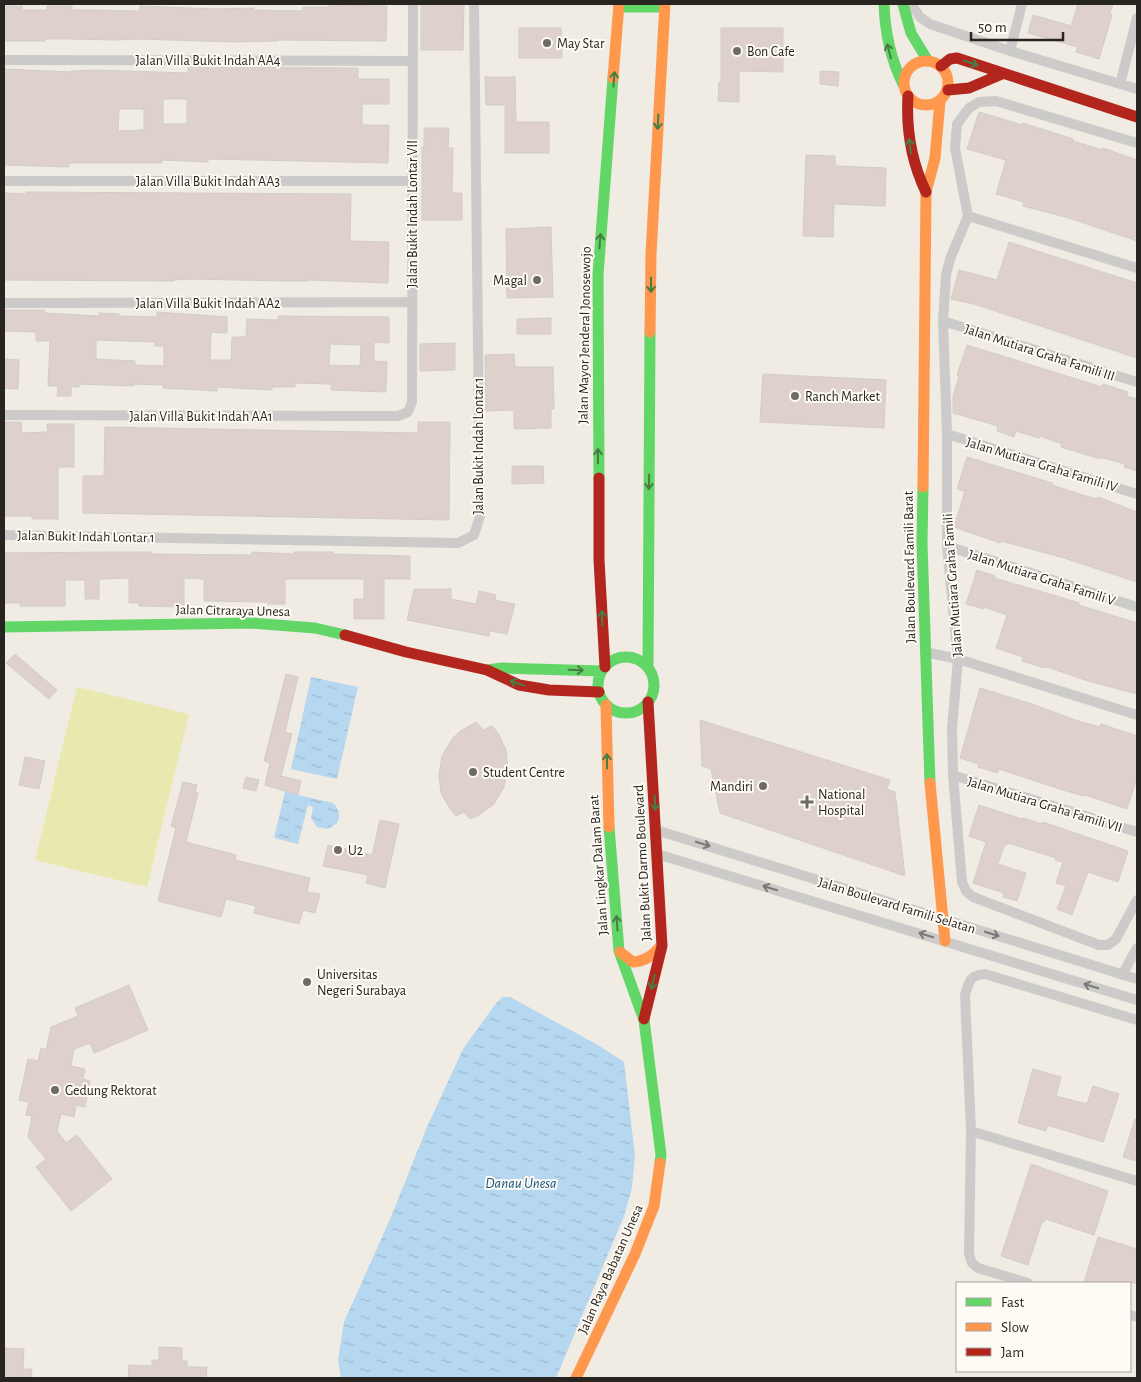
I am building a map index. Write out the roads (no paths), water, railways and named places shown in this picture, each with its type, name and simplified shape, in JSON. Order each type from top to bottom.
[{"type":"main road","points":[[884,4],[887,45],[895,69],[904,84],[908,96],[914,102],[922,105],[932,105],[940,101],[948,90],[948,77],[941,66],[928,60],[920,61],[908,70],[904,84]]},
{"type":"main road","points":[[903,4],[911,33],[928,60]]},
{"type":"main road","points":[[619,5],[664,6],[652,253],[648,668]]},
{"type":"main road","name":"Jalan Mayor Jenderal Jonosewojo","points":[[604,669],[599,560],[598,275],[619,5]]},
{"type":"main road","points":[[941,66],[950,59],[957,58],[1137,117]]},
{"type":"main road","points":[[948,90],[957,91],[965,89],[984,83],[1002,74]]},
{"type":"main road","name":"Jalan Boulevard Famili Barat","points":[[908,96],[907,126],[912,158],[926,192]]},
{"type":"main road","name":"Jalan Boulevard Famili Barat","points":[[940,101],[936,156],[926,192],[922,543],[930,786],[945,941]]},
{"type":"main road","name":"Jalan Citraraya Unesa","points":[[4,627],[252,623],[315,628],[406,652],[487,670],[519,685],[549,690],[599,692]]},
{"type":"main road","points":[[626,658],[634,659],[648,668],[652,674],[654,689],[648,702],[641,709],[623,713],[606,705],[599,692],[598,685],[604,669],[619,659],[626,658]]},
{"type":"main road","name":"Jalan Citraraya Unesa","points":[[487,670],[502,668],[604,669]]},
{"type":"main road","name":"Jalan Bukit Darmo Boulevard","points":[[644,1020],[662,946],[648,702]]},
{"type":"main road","name":"Jalan Lingkar Dalam Barat","points":[[606,705],[609,825],[619,951],[644,1020]]},
{"type":"main road","points":[[606,718],[649,718]]},
{"type":"main road","points":[[619,951],[633,962],[644,962],[662,946]]},
{"type":"main road","name":"Jalan Raya Babatan Unesa","points":[[576,1378],[636,1254],[654,1206],[661,1155],[644,1020]]},
{"type":"street","name":"Jalan Bukit Indah Lontar VII","points":[[398,416],[408,412],[412,402],[413,4]]},
{"type":"street","name":"Jalan Bukit Indah Lontar 1","points":[[4,535],[458,543],[474,535],[480,516],[474,4]]},
{"type":"street","points":[[911,4],[920,17],[930,24],[1010,52],[1137,89]]},
{"type":"street","points":[[1010,52],[1022,4]]},
{"type":"street","points":[[1120,84],[1137,18]]},
{"type":"street","name":"Jalan Villa Bukit Indah AA4","points":[[4,60],[413,61]]},
{"type":"street","points":[[1137,143],[996,101],[979,102],[969,108],[957,124],[955,148],[968,216],[1137,268]]},
{"type":"street","name":"Jalan Villa Bukit Indah AA3","points":[[4,181],[412,182]]},
{"type":"street","name":"Jalan Mutiara Graha Famili","points":[[968,216],[950,259],[946,275],[943,321],[947,434],[947,546],[958,659],[952,729],[953,775],[962,882],[966,891],[973,896],[1099,945],[1108,945],[1116,939],[1137,900]]},
{"type":"street","name":"Jalan Villa Bukit Indah AA2","points":[[4,303],[412,302]]},
{"type":"street","name":"Jalan Mutiara Graha Famili III","points":[[943,321],[1137,382]]},
{"type":"street","name":"Jalan Villa Bukit Indah AA1","points":[[4,415],[398,416]]},
{"type":"street","name":"Jalan Mutiara Graha Famili IV","points":[[947,434],[1137,494]]},
{"type":"street","name":"Jalan Mutiara Graha Famili V","points":[[947,546],[1137,607]]},
{"type":"street","points":[[925,652],[958,659],[1137,716]]},
{"type":"street","name":"Jalan Mutiara Graha Famili VII","points":[[953,775],[1137,832]]},
{"type":"street","name":"Jalan Boulevard Famili Selatan","points":[[656,830],[1137,979]]},
{"type":"street","name":"Jalan Boulevard Famili Selatan","points":[[657,854],[1137,1000]]},
{"type":"street","points":[[1122,975],[1137,948]]},
{"type":"street","points":[[1025,1282],[978,1268],[972,1263],[969,1254],[971,1131],[965,995],[968,982],[976,975],[985,974],[1137,1020]]},
{"type":"street","points":[[971,1131],[1137,1181]]},
{"type":"water","points":[[311,677],[358,687],[337,779],[291,769]]},
{"type":"water","points":[[285,792],[333,803],[339,812],[337,823],[328,829],[317,827],[311,818],[313,807],[308,805],[298,844],[274,838]]},
{"type":"water","name":"Danau Unesa","points":[[502,997],[510,997],[598,1045],[624,1062],[635,1156],[632,1188],[624,1216],[556,1378],[341,1378],[338,1359],[344,1322],[391,1217],[427,1127],[463,1049]]},
{"type":"place","name":"May Star","points":[[547,43]]},
{"type":"place","name":"Bon Cafe","points":[[737,51]]},
{"type":"place","name":"Magal","points":[[537,280]]},
{"type":"place","name":"Ranch Market","points":[[795,396]]},
{"type":"place","name":"Student Centre","points":[[473,772]]},
{"type":"place","name":"Mandiri","points":[[763,786]]},
{"type":"place","name":"National Hospital","points":[[807,802]]},
{"type":"place","name":"U2","points":[[338,850]]},
{"type":"place","name":"Universitas Negeri Surabaya","points":[[307,982]]},
{"type":"place","name":"Gedung Rektorat","points":[[55,1090]]}]
